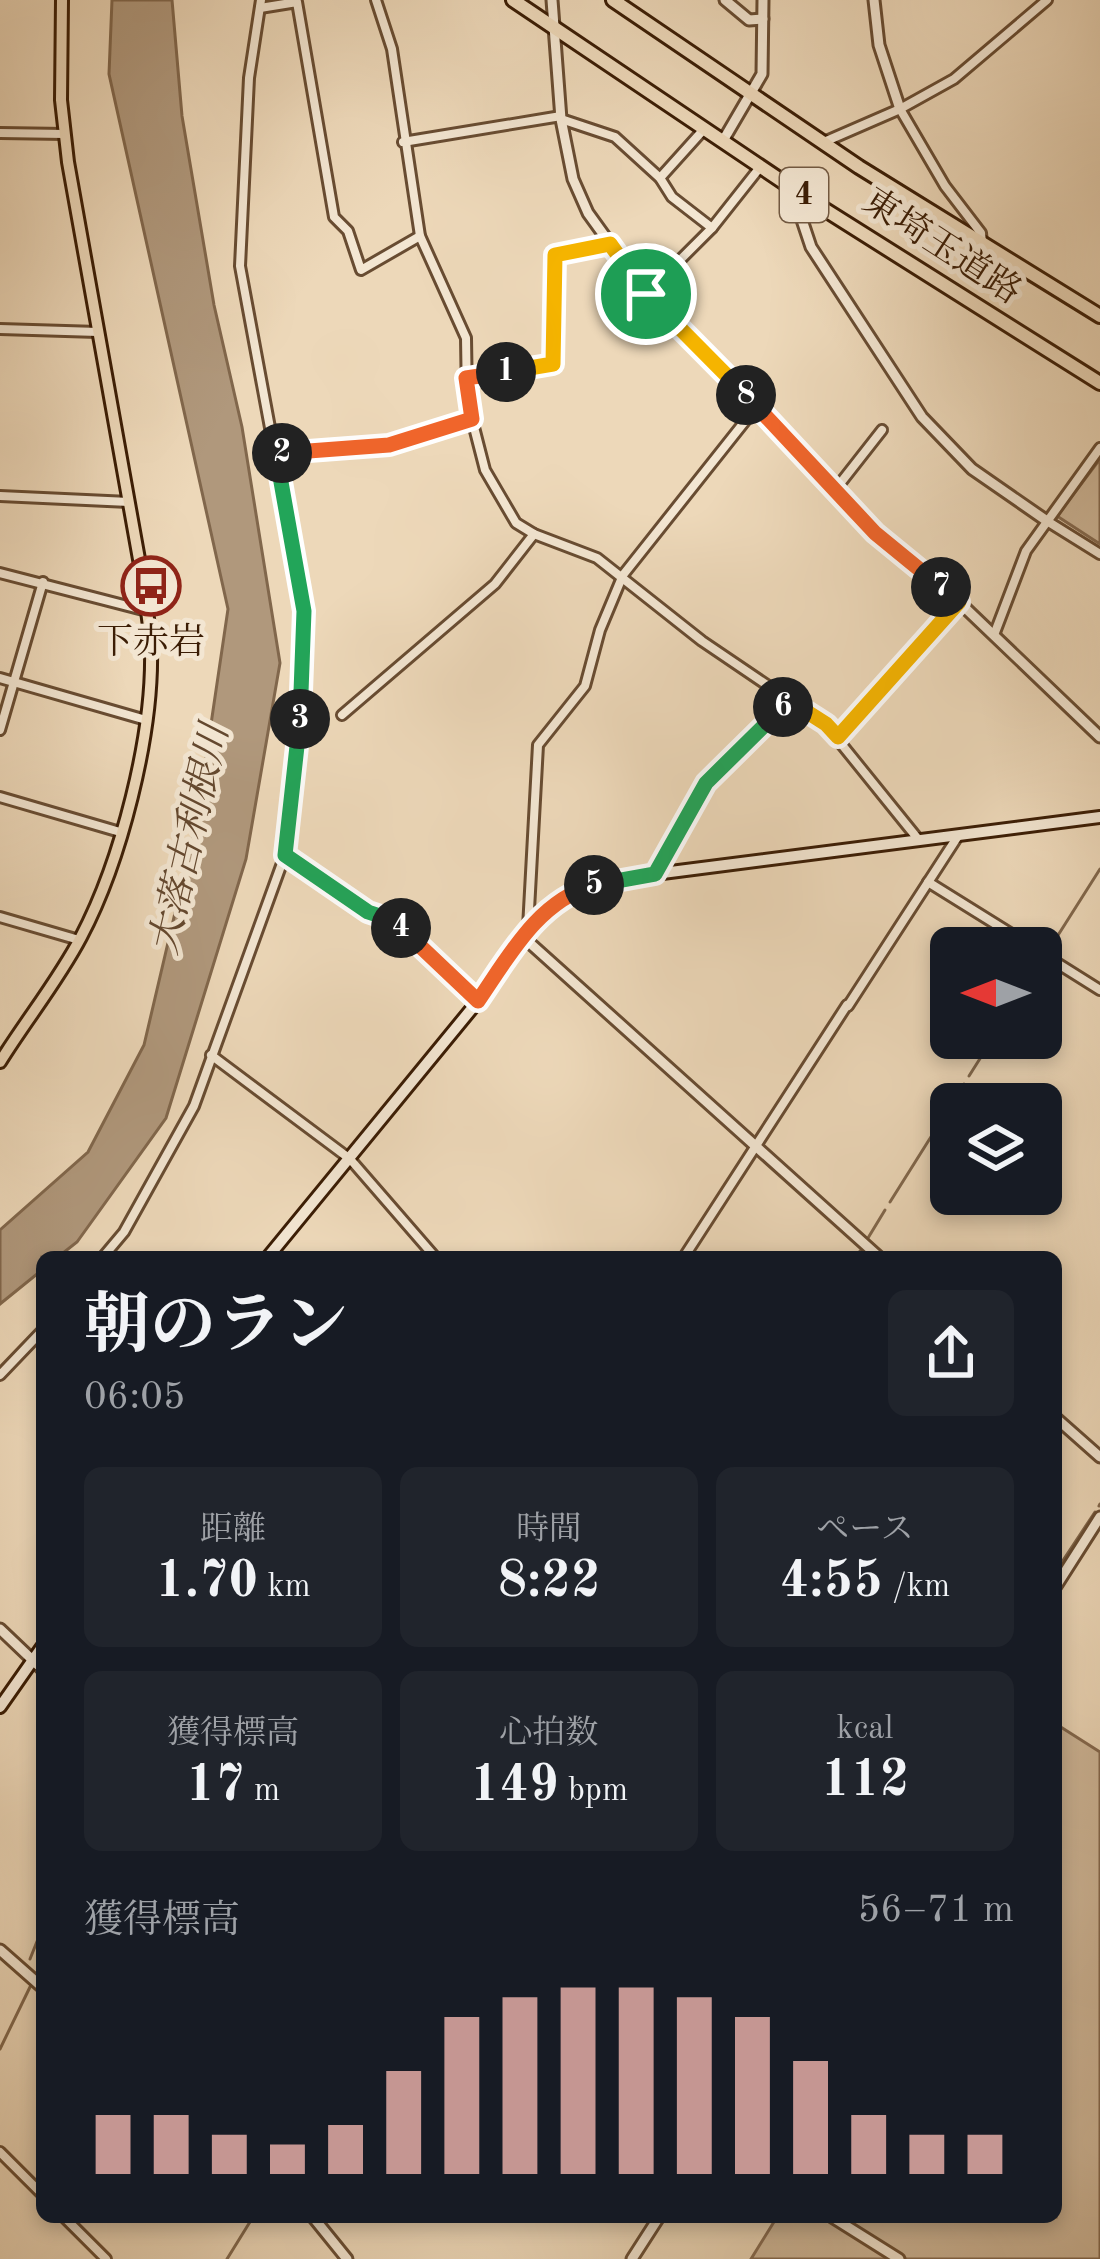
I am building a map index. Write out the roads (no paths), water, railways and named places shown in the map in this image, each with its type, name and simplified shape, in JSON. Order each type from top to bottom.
[{"type":"highway","name":"東埼玉道路","points":[[513,0],[802,194],[1100,383]]},
{"type":"highway","name":"東埼玉道路","points":[[613,0],[824,142],[1100,316]]},
{"type":"highway","points":[[1070,298],[1100,326]]},
{"type":"main road","points":[[0,1062],[5,1045],[79,940],[99,897],[120,832],[146,720],[151,651],[64,134],[62,0]]},
{"type":"main road","points":[[273,1251],[478,1001],[525,933],[561,899],[588,886],[655,874],[1100,817]]},
{"type":"main road","points":[[0,1707],[5,1694],[36,1666]]},
{"type":"street","points":[[376,0],[392,49],[420,236],[466,338],[466,378],[485,470],[517,523],[534,535],[597,557],[702,641],[826,724],[919,840]]},
{"type":"street","points":[[552,0],[561,117],[573,179],[588,213],[646,294],[875,533],[959,602],[1100,737]]},
{"type":"street","points":[[725,0],[749,20],[763,19]]},
{"type":"street","points":[[724,139],[762,74],[763,0]]},
{"type":"street","points":[[874,0],[879,45],[900,109],[945,186],[981,232],[982,244]]},
{"type":"street","points":[[824,142],[954,79],[1047,0]]},
{"type":"street","points":[[108,1251],[124,1232],[194,1106],[285,855],[301,709],[304,611],[239,266],[249,78],[261,4],[297,2],[334,217],[348,231],[361,270],[420,236]]},
{"type":"street","points":[[403,142],[561,117],[615,137],[660,178],[672,197],[712,228]]},
{"type":"street","points":[[660,178],[705,126]]},
{"type":"street","points":[[0,133],[64,134]]},
{"type":"street","points":[[646,294],[712,228],[762,165]]},
{"type":"street","points":[[802,194],[798,208],[811,248],[922,417],[972,469],[1100,554]]},
{"type":"street","points":[[466,378],[553,364],[555,255],[610,244]]},
{"type":"street","points":[[0,329],[98,332]]},
{"type":"street","points":[[757,406],[623,575],[599,630],[585,686],[538,745],[525,933],[872,1251]]},
{"type":"street","points":[[276,454],[389,445],[472,419]]},
{"type":"street","points":[[835,490],[882,430]]},
{"type":"street","points":[[994,635],[1026,551],[1100,448]]},
{"type":"street","points":[[0,496],[129,502]]},
{"type":"street","points":[[343,715],[495,584],[534,535]]},
{"type":"street","points":[[0,573],[147,611]]},
{"type":"street","points":[[0,730],[43,582]]},
{"type":"street","points":[[838,737],[959,602]]},
{"type":"street","points":[[0,679],[146,720]]},
{"type":"street","points":[[655,874],[706,783],[790,701]]},
{"type":"street","points":[[0,796],[120,832]]},
{"type":"street","points":[[688,1251],[958,835]]},
{"type":"street","points":[[285,855],[368,912],[392,920],[478,1001]]},
{"type":"street","points":[[928,882],[1000,927]]},
{"type":"street","points":[[0,917],[79,940]]},
{"type":"street","points":[[1062,966],[1100,990]]},
{"type":"street","points":[[211,1054],[350,1159],[430,1251]]},
{"type":"street","points":[[0,1375],[36,1337]]},
{"type":"street","points":[[1062,1423],[1100,1457]]},
{"type":"street","points":[[1062,1577],[1100,1517]]},
{"type":"street","points":[[0,1629],[36,1664]]},
{"type":"street","points":[[0,1950],[36,1982]]},
{"type":"street","points":[[0,2152],[36,2188]]},
{"type":"street","points":[[70,2223],[106,2259]]},
{"type":"street","points":[[318,2223],[347,2259]]},
{"type":"street","points":[[632,2259],[655,2223]]},
{"type":"street","points":[[842,2223],[899,2259]]},
{"type":"waterway","points":[[1062,929],[1100,869]]},
{"type":"waterway","points":[[969,1076],[980,1059]]},
{"type":"waterway","points":[[890,1202],[930,1138]]},
{"type":"waterway","points":[[868,1238],[885,1210]]},
{"type":"waterway","points":[[1062,1562],[1095,1512]]},
{"type":"waterway","points":[[30,1959],[36,1944]]},
{"type":"waterway","points":[[0,2049],[30,1987]]},
{"type":"waterway","points":[[227,2259],[249,2223]]},
{"type":"place","name":"下赤岩","points":[[151,586]]},
{"type":"water label","name":"大落古利根川","points":[[191,840]]}]
